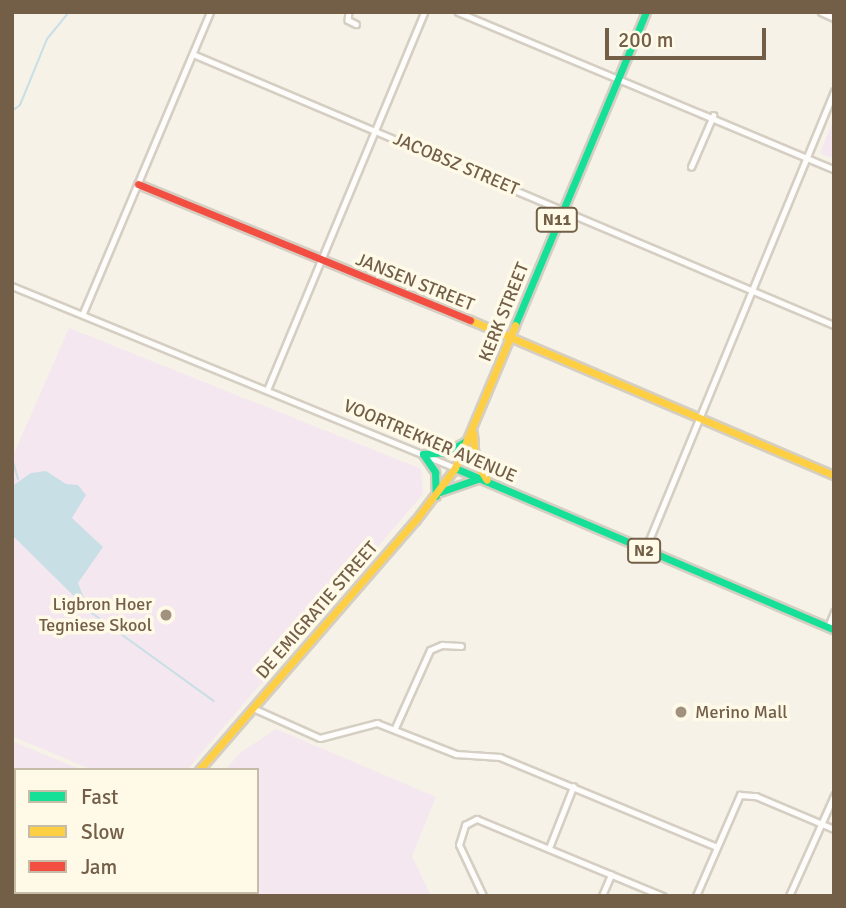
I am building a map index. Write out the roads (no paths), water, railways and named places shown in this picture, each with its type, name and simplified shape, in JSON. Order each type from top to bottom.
[{"type":"main road","name":"KERK STREET","points":[[455,468],[512,338],[562,209],[621,78],[646,12]]},
{"type":"main road","name":"JANSEN STREET","points":[[138,184],[699,414],[834,475]]},
{"type":"main road","points":[[480,478],[437,494],[435,472],[423,454],[447,452],[471,434],[475,461],[490,483]]},
{"type":"main road","name":"VOORTREKKER AVENUE","points":[[455,468],[644,551],[832,629]]},
{"type":"main road","name":"DE EMIGRATIE STREET","points":[[201,768],[437,494],[455,468]]},
{"type":"street","points":[[83,313],[210,12]]},
{"type":"street","points":[[349,12],[348,20],[356,24]]},
{"type":"street","points":[[267,390],[323,261],[424,12]]},
{"type":"street","points":[[458,12],[713,116],[834,169]]},
{"type":"street","points":[[821,12],[834,18]]},
{"type":"street","name":"JACOBSZ STREET","points":[[193,54],[834,325]]},
{"type":"street","points":[[644,551],[834,91]]},
{"type":"street","points":[[691,167],[713,116]]},
{"type":"street","name":"VOORTREKKER AVENUE","points":[[12,286],[455,468]]},
{"type":"street","points":[[832,629],[834,612]]},
{"type":"street","points":[[395,728],[430,650],[442,645],[461,646]]},
{"type":"street","points":[[253,708],[324,739],[368,723],[395,728],[456,754],[507,759],[715,845]]},
{"type":"street","points":[[549,848],[573,787]]},
{"type":"street","points":[[696,896],[715,845],[736,800],[743,794],[834,829]]},
{"type":"street","points":[[789,896],[834,796]]},
{"type":"street","points":[[483,896],[460,849],[465,825],[480,819],[663,896]]},
{"type":"street","points":[[602,896],[611,875]]},
{"type":"water","points":[[46,471],[66,484],[78,485],[86,495],[72,518],[103,547],[78,583],[89,611],[12,535],[12,486],[31,473]]},
{"type":"waterway","points":[[12,111],[20,105],[47,39],[69,12]]},
{"type":"waterway","points":[[12,458],[18,479]]},
{"type":"waterway","points":[[89,611],[214,701]]},
{"type":"place","name":"Ligbron Hoer Tegniese Skool","points":[[166,615]]},
{"type":"place","name":"Merino Mall","points":[[681,712]]}]
